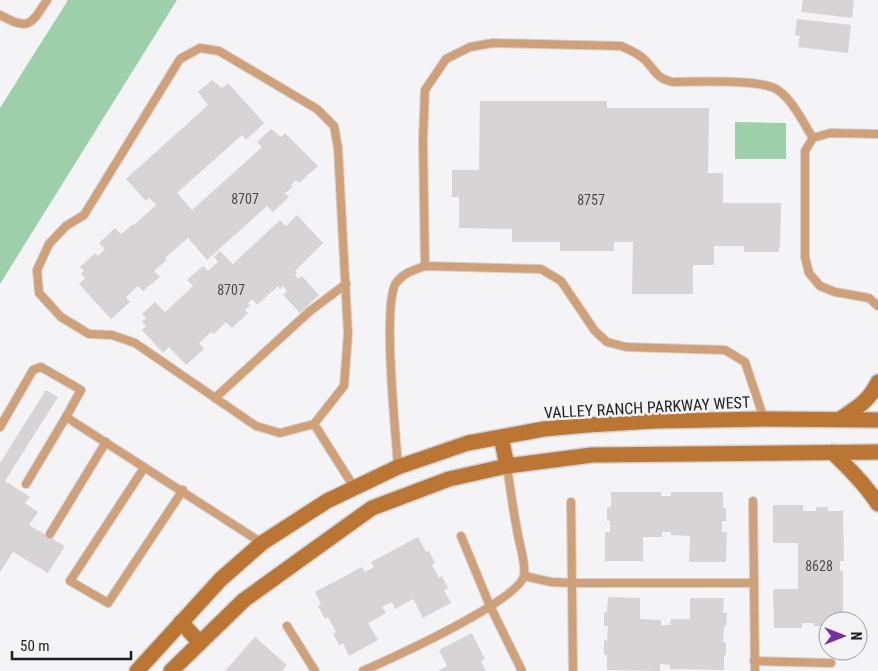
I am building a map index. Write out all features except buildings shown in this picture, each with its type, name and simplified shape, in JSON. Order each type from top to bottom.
[{"type":"main road","points":[[840,419],[864,403],[878,382]]},
{"type":"main road","name":"VALLEY RANCH PARKWAY WEST","points":[[137,671],[221,579],[262,543],[327,500],[398,468],[468,443],[544,429],[654,421],[764,419],[878,420]]},
{"type":"main road","points":[[502,437],[507,466]]},
{"type":"main road","points":[[832,452],[870,490],[878,504]]},
{"type":"main road","points":[[171,671],[244,600],[372,508],[448,479],[507,466],[592,455],[878,452]]},
{"type":"main road","points":[[181,622],[200,643]]},
{"type":"lane","points":[[0,15],[13,22],[26,24],[33,21],[47,0]]},
{"type":"lane","points":[[425,266],[423,139],[425,90],[446,60],[470,47],[493,43],[621,46],[635,52],[661,79],[672,82],[760,84],[776,89],[790,101],[814,138]]},
{"type":"lane","points":[[200,48],[219,52],[317,110],[334,126],[338,148],[346,284],[348,334],[344,386],[314,424],[280,433],[256,426],[135,343],[112,335],[89,334],[60,317],[39,293],[37,270],[49,244],[66,226],[84,215],[180,59],[200,48]]},
{"type":"lane","points":[[878,134],[830,133],[814,138],[805,151],[805,257],[809,273],[820,286],[835,292],[868,298],[878,306]]},
{"type":"lane","points":[[398,468],[391,352],[391,304],[396,284],[408,271],[425,266],[541,269],[561,281],[595,331],[606,342],[626,347],[725,350],[745,362],[764,419]]},
{"type":"lane","points":[[215,398],[310,311],[346,284]]},
{"type":"lane","points":[[0,427],[33,370],[41,367],[81,390],[26,484]]},
{"type":"lane","points":[[66,417],[262,543]]},
{"type":"lane","points":[[314,424],[354,487]]},
{"type":"lane","points":[[50,534],[106,442]]},
{"type":"lane","points":[[363,671],[412,649],[490,606],[511,593],[524,576],[507,466]]},
{"type":"lane","points":[[144,468],[70,581],[108,603],[182,490]]},
{"type":"lane","points":[[753,501],[754,671]]},
{"type":"lane","points":[[571,502],[573,671]]},
{"type":"lane","points":[[461,536],[490,606],[522,671]]},
{"type":"lane","points":[[524,576],[551,582],[572,583],[754,583]]},
{"type":"lane","points":[[287,626],[315,671]]},
{"type":"lane","points":[[754,661],[831,663]]},
{"type":"green space","points":[[68,0],[177,0],[0,284],[0,108]]},
{"type":"green space","points":[[735,122],[786,123],[786,159],[735,159]]}]
